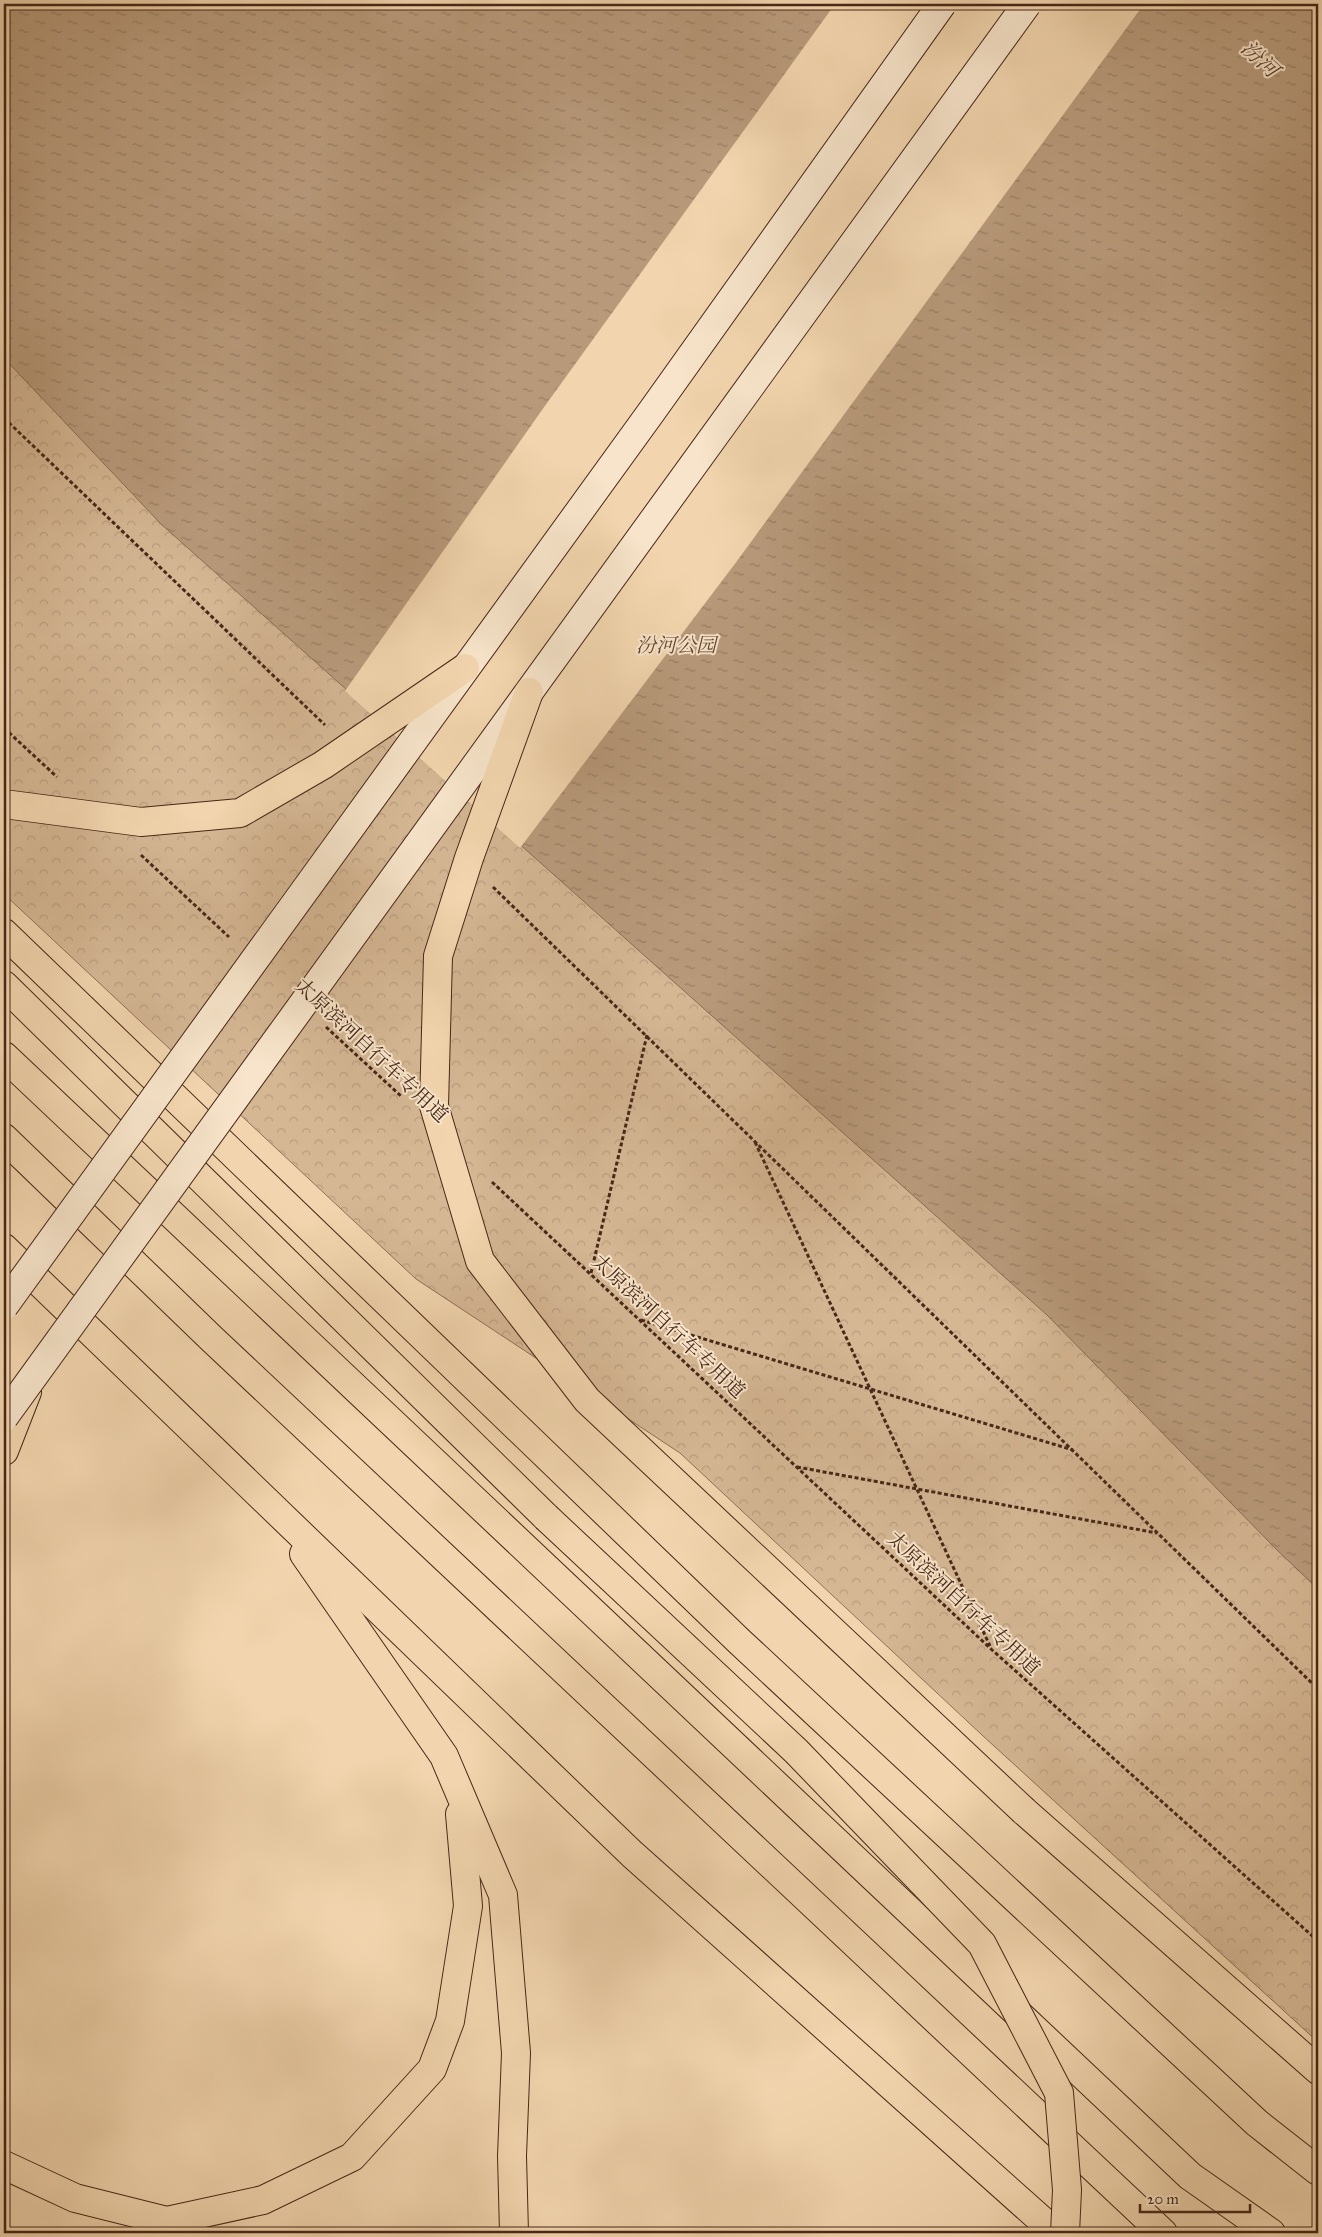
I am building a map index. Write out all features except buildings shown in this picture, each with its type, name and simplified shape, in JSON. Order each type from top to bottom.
[{"type":"highway","points":[[4,804],[141,822],[240,813],[323,765],[465,668]]},
{"type":"highway","points":[[529,692],[469,858],[438,956],[434,1106],[480,1261],[587,1400],[1024,1811],[1318,2070]]},
{"type":"highway","points":[[4,934],[740,1642],[1250,2116],[1318,2171]]},
{"type":"highway","points":[[4,985],[546,1516],[796,1750],[982,1944],[1059,2093],[1067,2190],[1065,2233]]},
{"type":"highway","points":[[4,1056],[1190,2176],[1271,2233]]},
{"type":"highway","points":[[4,1138],[234,1359],[1163,2233]]},
{"type":"highway","points":[[4,1248],[632,1854],[1056,2233]]},
{"type":"highway","points":[[4,1451],[34,1375]]},
{"type":"highway","points":[[268,1503],[444,1756],[502,1895],[516,2052],[512,2156],[514,2233]]},
{"type":"highway","points":[[4,2165],[75,2198],[167,2221],[263,2200],[352,2157],[432,2068],[450,2021],[468,1906],[459,1790]]},
{"type":"main road","points":[[4,1306],[652,411],[942,4]]},
{"type":"main road","points":[[4,1417],[1027,4]]},
{"type":"path","points":[[4,418],[325,726]]},
{"type":"path","points":[[4,728],[62,782]]},
{"type":"path","points":[[134,849],[236,943]]},
{"type":"path","points":[[490,884],[647,1034],[1318,1689]]},
{"type":"path","name":"太原滨河自行车专用道","points":[[323,1024],[402,1098]]},
{"type":"path","points":[[591,1273],[647,1034]]},
{"type":"path","points":[[753,1138],[991,1649]]},
{"type":"path","name":"太原滨河自行车专用道","points":[[489,1179],[991,1649],[1318,1940]]},
{"type":"path","points":[[640,1320],[1074,1450]]},
{"type":"path","points":[[797,1467],[1159,1534]]},
{"type":"green space","name":"汾河公园","points":[[4,4],[1318,4],[1318,2042],[982,1735],[680,1453],[416,1279],[4,894]]},
{"type":"water","name":"汾河公园","points":[[4,4],[1318,4],[1318,1589],[1276,1549],[1047,1315],[161,524],[4,358]]},
{"type":"pier","points":[[835,4],[1144,4],[737,561],[520,848],[345,691],[542,410]]},
{"type":"water label","name":"汾河","points":[[1260,59]]}]
